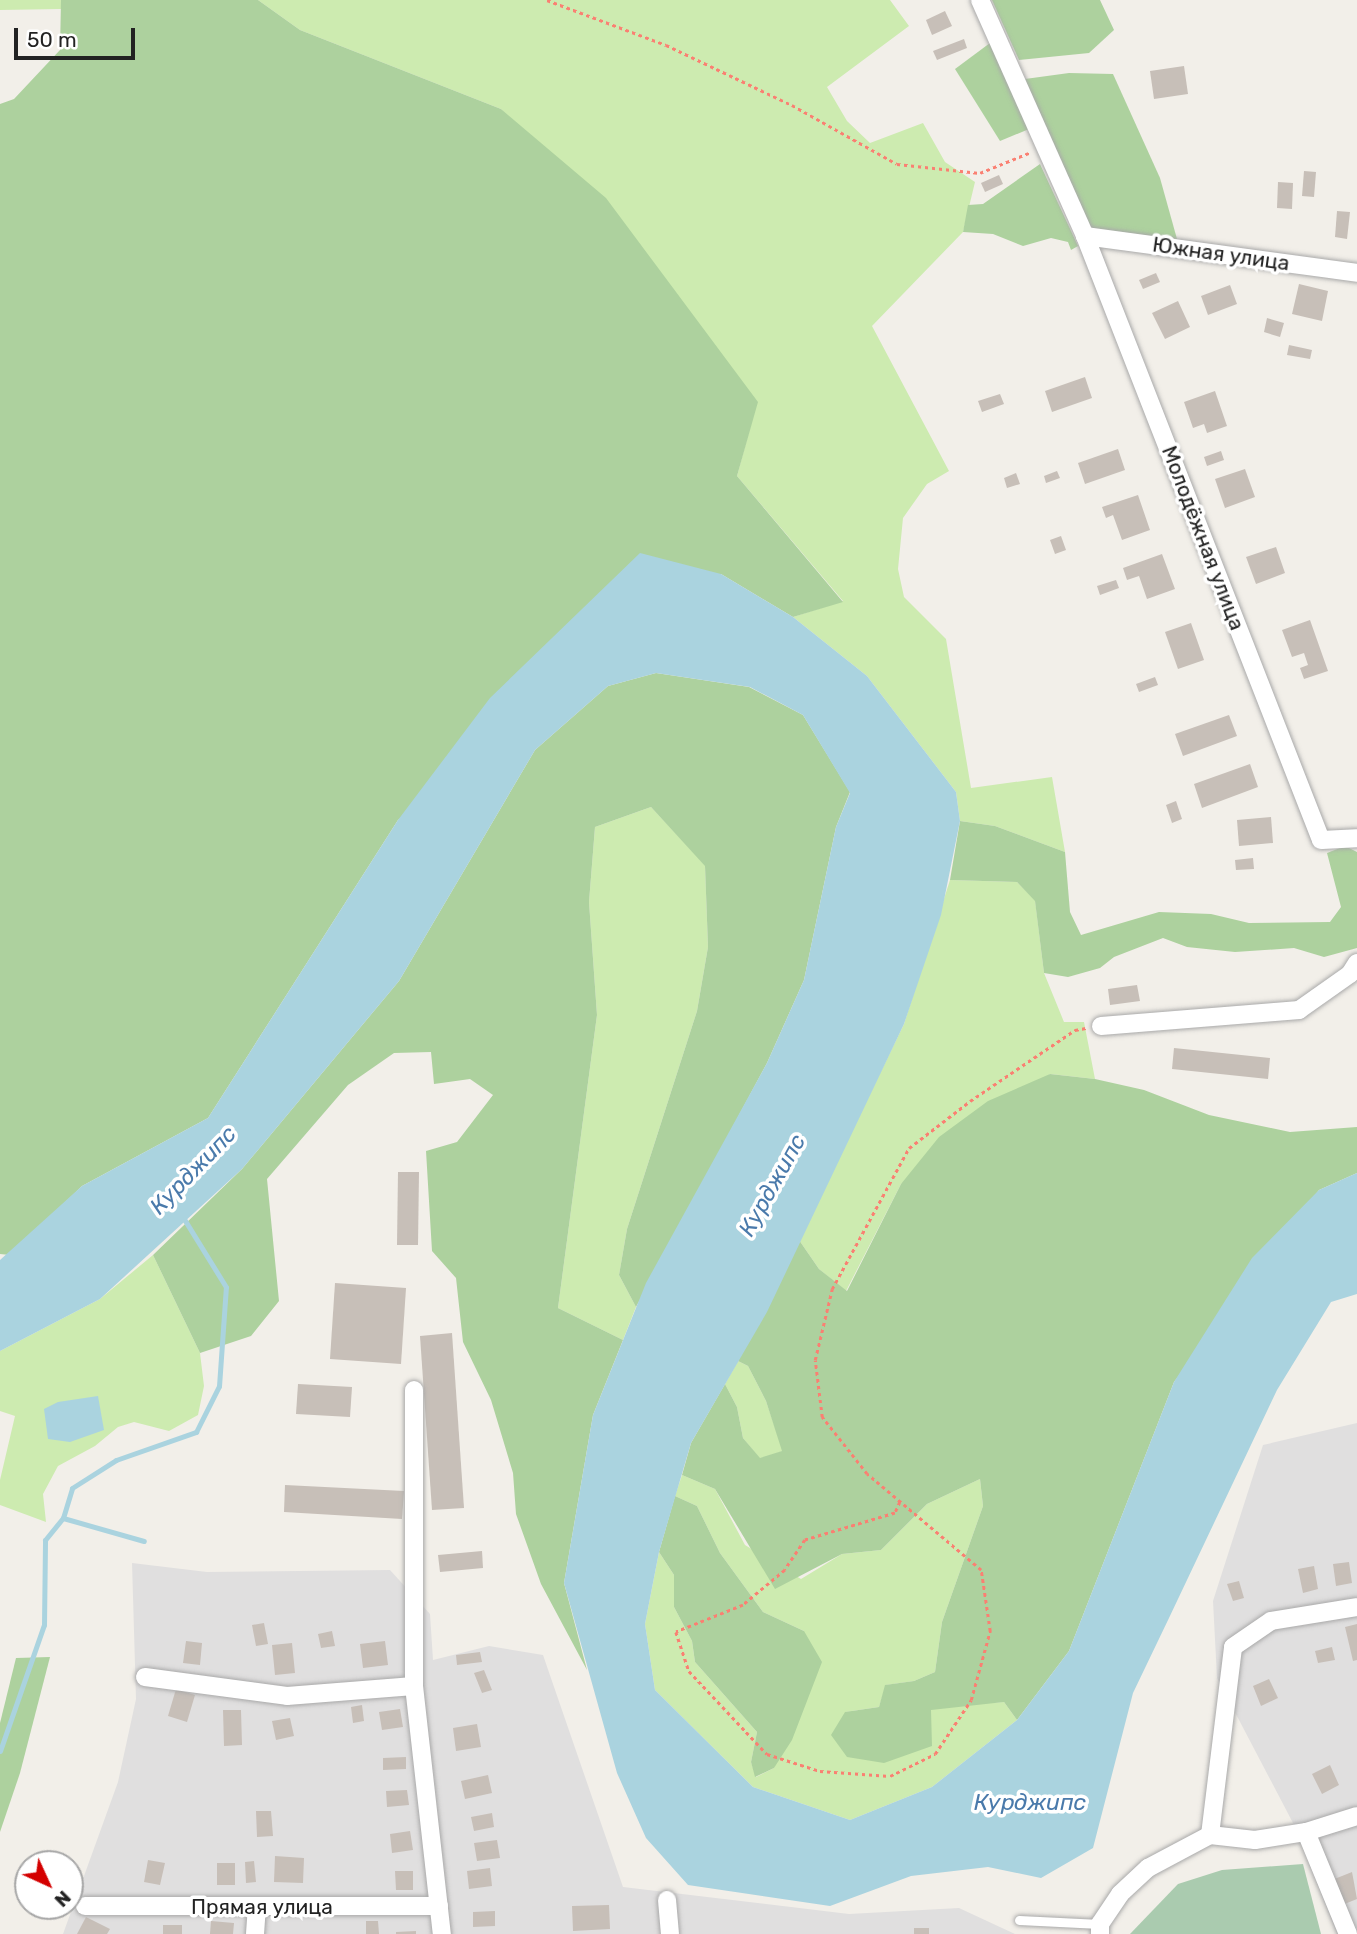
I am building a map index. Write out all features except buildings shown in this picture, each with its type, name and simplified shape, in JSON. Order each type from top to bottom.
[{"type":"street","name":"Молодёжная улица","points":[[980,0],[1085,236],[1321,840],[1357,838]]},
{"type":"street","name":"Южная улица","points":[[1085,236],[1357,273]]},
{"type":"street","points":[[1101,1026],[1299,1010],[1350,974],[1357,963]]},
{"type":"street","points":[[414,1390],[414,1686],[442,1934]]},
{"type":"street","points":[[1210,1835],[1233,1647],[1271,1621],[1357,1607]]},
{"type":"street","points":[[145,1677],[287,1696],[414,1686]]},
{"type":"street","points":[[1100,1929],[1120,1894],[1148,1868],[1210,1835],[1255,1840],[1306,1832],[1357,1816]]},
{"type":"street","points":[[1306,1832],[1348,1934]]},
{"type":"street","points":[[667,1900],[670,1934]]},
{"type":"street","name":"Прямая улица","points":[[86,1906],[439,1906]]},
{"type":"street","points":[[255,1934],[257,1907]]},
{"type":"lane","points":[[1019,1920],[1100,1929]]},
{"type":"path","points":[[547,0],[666,45],[792,105],[897,164],[980,173],[1046,145]]},
{"type":"path","points":[[900,1502],[895,1513],[805,1539],[785,1570],[743,1605],[676,1632],[689,1671],[767,1754],[820,1772],[890,1776],[935,1754],[971,1700],[990,1631],[981,1570],[867,1474],[822,1417],[815,1360],[832,1289],[909,1148],[1075,1030],[1101,1026]]},
{"type":"shaded area","points":[[1357,1423],[1357,1934],[1337,1934],[1293,1823],[1217,1678],[1213,1601],[1263,1445]]},
{"type":"shaded area","points":[[132,1563],[207,1572],[390,1570],[430,1614],[433,1660],[489,1646],[543,1655],[623,1887],[849,1914],[959,1908],[1015,1934],[63,1934],[68,1920],[84,1920],[84,1876],[118,1782],[136,1699]]},
{"type":"green space","points":[[0,0],[61,0],[61,9],[0,10]]},
{"type":"green space","points":[[61,0],[258,0],[300,30],[501,109],[606,198],[758,402],[737,476],[843,602],[793,617],[721,574],[398,820],[208,1118],[82,1186],[10,1255],[0,1254],[0,104],[14,99],[60,50]]},
{"type":"green space","points":[[258,0],[890,0],[909,26],[827,87],[847,121],[870,143],[923,123],[945,162],[975,182],[963,232],[872,326],[949,471],[927,484],[903,518],[898,569],[904,597],[946,639],[971,788],[1052,777],[1065,852],[995,826],[960,821],[956,792],[867,676],[793,617],[843,601],[737,476],[757,402],[501,109],[300,30]]},
{"type":"green space","points":[[992,0],[1100,0],[1114,30],[1089,53],[1019,60]]},
{"type":"green space","points":[[990,43],[1029,129],[1000,141],[955,69]]},
{"type":"green space","points":[[1069,73],[1113,74],[1160,178],[1177,239],[1090,229],[1025,79]]},
{"type":"green space","points":[[1040,164],[1078,246],[1071,250],[1068,242],[1051,238],[1023,246],[993,234],[963,232],[968,205],[983,204]]},
{"type":"green space","points":[[656,673],[749,687],[803,715],[850,792],[836,827],[804,980],[767,1063],[636,1307],[619,1275],[627,1229],[697,1011],[708,947],[705,866],[651,807],[595,827],[589,902],[597,1015],[558,1308],[623,1340],[593,1415],[564,1583],[587,1670],[541,1584],[516,1514],[513,1473],[491,1400],[463,1342],[456,1278],[432,1251],[426,1151],[457,1142],[493,1095],[470,1079],[434,1084],[431,1052],[394,1053],[348,1085],[267,1179],[279,1301],[251,1336],[200,1353],[153,1255],[242,1169],[399,981],[535,750],[608,686]]},
{"type":"green space","points":[[651,807],[705,865],[708,947],[697,1011],[627,1229],[619,1275],[636,1307],[623,1340],[558,1308],[597,1015],[589,902],[595,827]]},
{"type":"green space","points":[[960,821],[995,826],[1065,852],[1070,912],[1081,935],[1159,912],[1211,914],[1249,923],[1330,922],[1341,907],[1327,853],[1345,846],[1357,852],[1357,948],[1324,957],[1294,948],[1235,952],[1187,947],[1163,938],[1114,957],[1100,968],[1068,977],[1044,973],[1035,901],[1017,882],[950,880]]},
{"type":"green space","points":[[950,880],[1017,882],[1035,900],[1044,973],[1064,1022],[1084,1022],[1095,1079],[1050,1074],[901,1184],[846,1291],[819,1269],[799,1240],[904,1024]]},
{"type":"green space","points":[[1050,1074],[1095,1079],[1144,1090],[1209,1115],[1290,1132],[1357,1127],[1357,1173],[1319,1190],[1174,1382],[1069,1651],[1017,1720],[1004,1702],[931,1710],[932,1746],[884,1763],[847,1757],[831,1735],[845,1712],[879,1707],[885,1685],[914,1681],[935,1672],[942,1622],[983,1506],[980,1479],[927,1504],[881,1550],[842,1554],[775,1589],[715,1489],[682,1475],[691,1443],[725,1384],[737,1407],[743,1438],[760,1458],[782,1451],[766,1401],[748,1366],[738,1361],[799,1240],[819,1269],[847,1291],[901,1184],[939,1137],[988,1101]]},
{"type":"green space","points":[[153,1255],[200,1353],[204,1386],[198,1415],[169,1431],[134,1422],[118,1427],[95,1446],[58,1466],[43,1494],[46,1522],[0,1505],[0,1480],[15,1416],[0,1411],[0,1351],[100,1299]]},
{"type":"green space","points":[[738,1361],[748,1366],[766,1401],[783,1451],[760,1459],[743,1438],[737,1407],[725,1384]]},
{"type":"green space","points":[[682,1475],[715,1489],[745,1545],[801,1579],[842,1554],[881,1550],[927,1504],[980,1479],[983,1506],[942,1622],[935,1672],[914,1681],[886,1685],[879,1707],[845,1712],[1004,1702],[1017,1720],[932,1787],[850,1820],[753,1787],[655,1690],[645,1624],[659,1552],[674,1575],[674,1607],[692,1641],[695,1662],[757,1732],[751,1762],[756,1777],[774,1768],[804,1631],[763,1612],[720,1553],[697,1506],[675,1496]]},
{"type":"green space","points":[[675,1496],[697,1506],[720,1553],[763,1612],[804,1631],[822,1662],[792,1740],[774,1768],[755,1777],[751,1762],[757,1732],[695,1662],[692,1641],[674,1607],[674,1575],[659,1552]]},
{"type":"green space","points":[[50,1657],[20,1773],[0,1832],[0,1723],[16,1658]]},
{"type":"green space","points":[[1303,1864],[1321,1934],[1130,1934],[1178,1884],[1222,1870]]},
{"type":"water","name":"Курджипс","points":[[640,553],[721,574],[793,617],[867,676],[956,792],[960,821],[941,915],[904,1024],[767,1312],[691,1443],[659,1552],[645,1624],[655,1690],[753,1787],[850,1820],[932,1787],[1017,1720],[1069,1651],[1174,1382],[1252,1258],[1319,1190],[1357,1173],[1357,1294],[1331,1302],[1277,1390],[1133,1693],[1093,1848],[1041,1878],[988,1867],[911,1876],[830,1906],[688,1885],[646,1838],[617,1773],[564,1583],[593,1415],[646,1283],[767,1063],[804,980],[836,827],[850,793],[803,715],[750,687],[656,673],[608,686],[535,750],[399,981],[242,1169],[100,1299],[0,1351],[0,1260],[82,1186],[208,1118],[398,820],[490,698]]},
{"type":"water","points":[[98,1396],[104,1430],[70,1442],[48,1439],[44,1409],[58,1402]]},
{"type":"waterway","points":[[63,1518],[72,1488],[116,1460],[196,1432],[219,1386],[226,1287],[184,1219]]},
{"type":"waterway","points":[[0,1751],[44,1625],[45,1540],[63,1518],[144,1541]]}]
